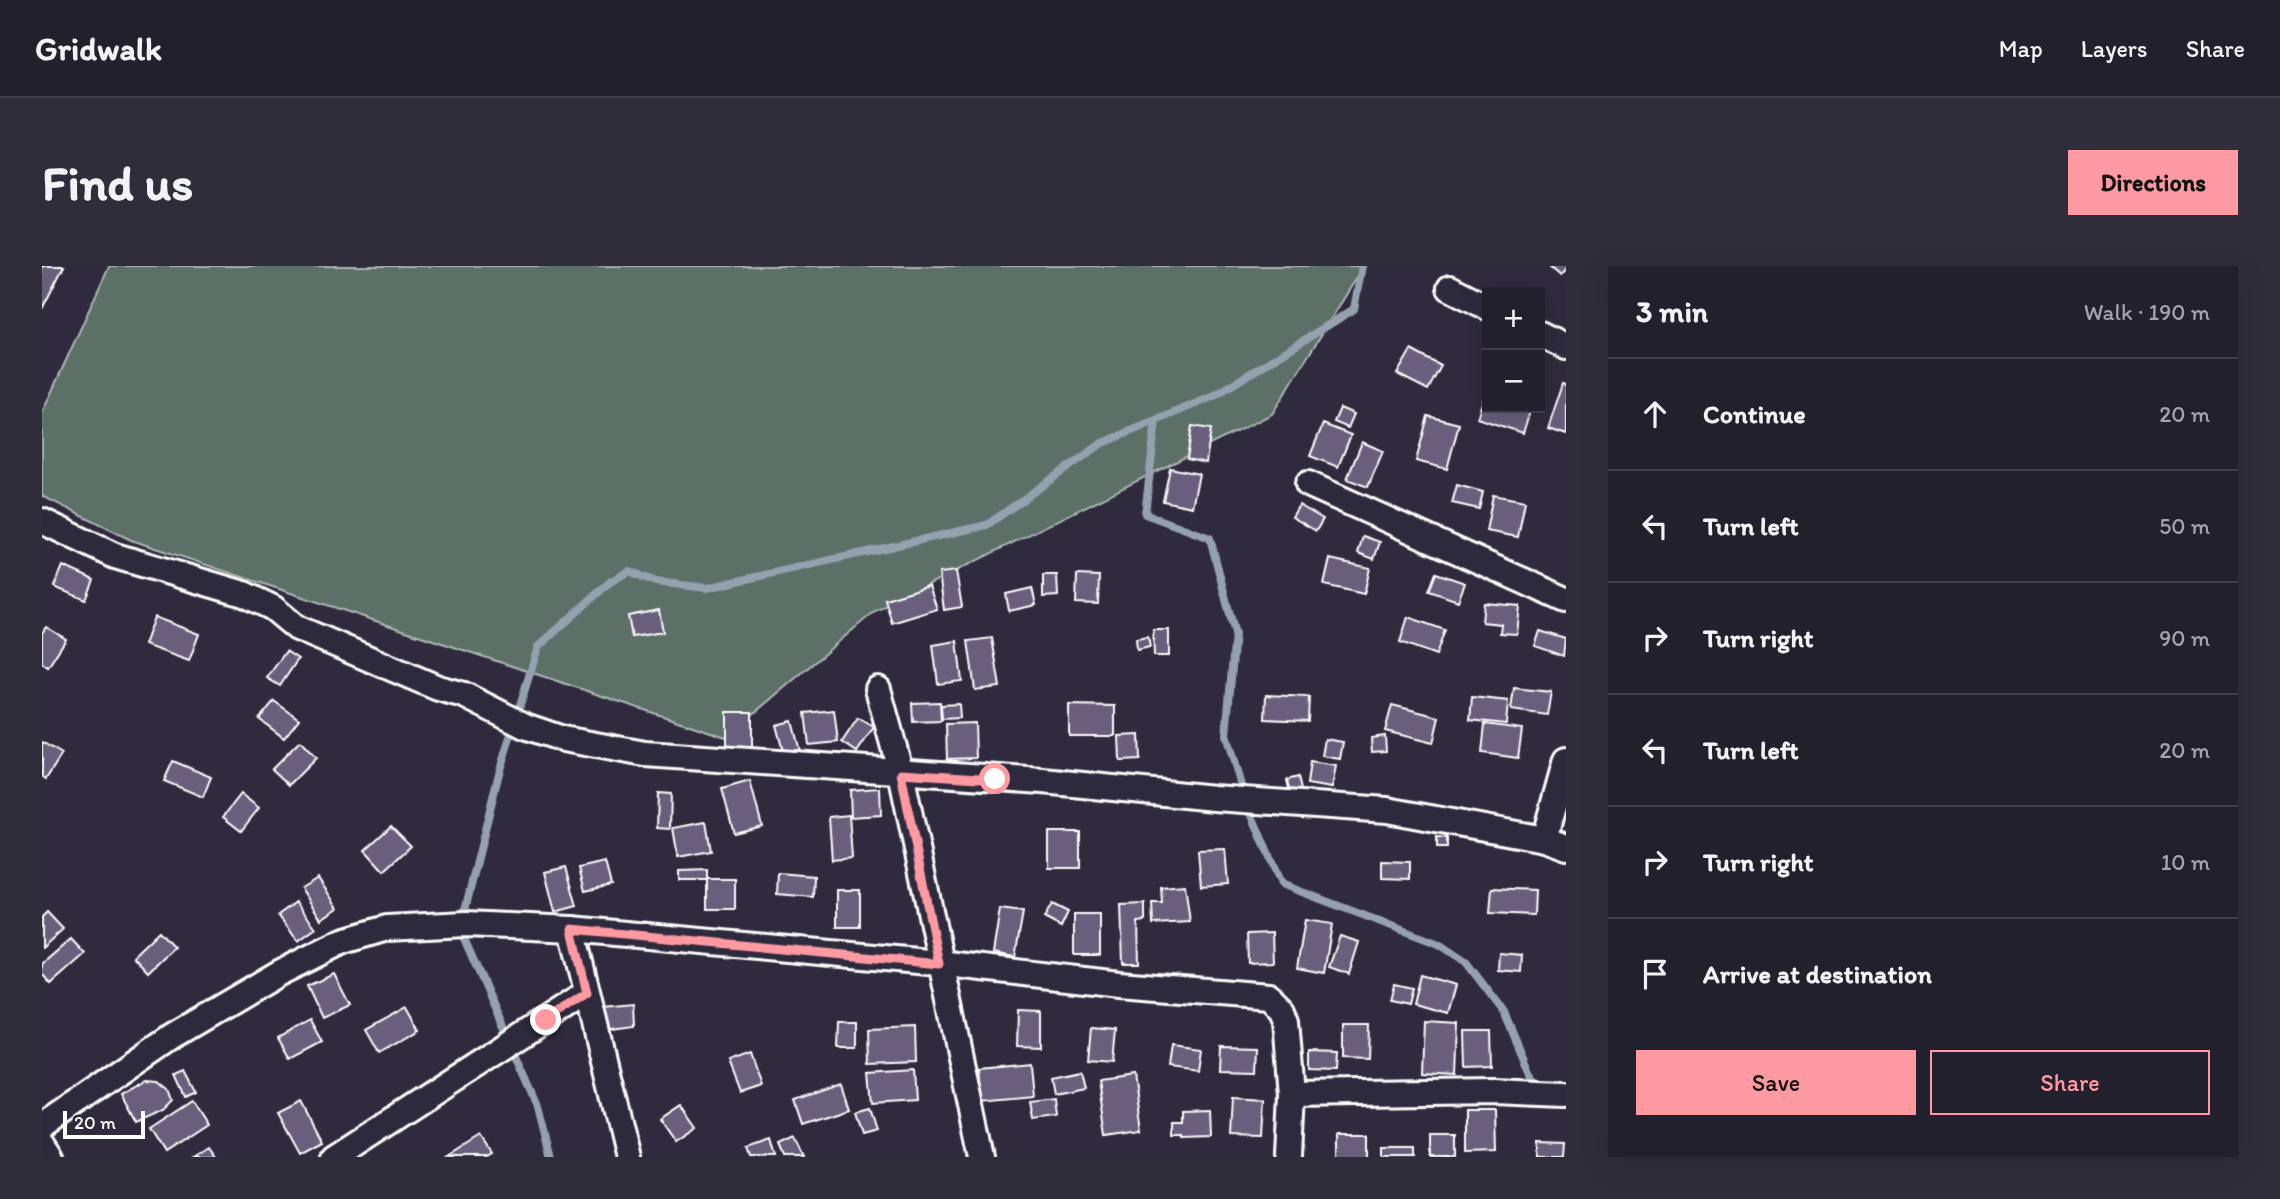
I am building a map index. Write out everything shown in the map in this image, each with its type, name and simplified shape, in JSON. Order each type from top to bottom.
[{"type":"street","points":[[1450,288],[1482,304]]},
{"type":"street","points":[[1545,336],[1566,347]]},
{"type":"street","points":[[1308,484],[1566,600]]},
{"type":"street","points":[[42,521],[115,556],[244,594],[273,608],[297,628],[438,688],[464,695],[525,726],[563,739],[645,754],[1387,810],[1555,843],[1566,760]]},
{"type":"street","points":[[878,689],[901,773],[939,964],[982,1157]]},
{"type":"street","points":[[42,1126],[172,1036],[279,973],[331,946],[387,928],[460,925],[572,929],[1119,984],[1269,996],[1282,1009],[1286,1020],[1292,1094],[1289,1157]]},
{"type":"street","points":[[572,929],[627,1157]]},
{"type":"street","points":[[334,1157],[587,993]]},
{"type":"street","points":[[1292,1094],[1494,1091],[1566,1094]]},
{"type":"street","points":[[42,1143],[51,1157]]},
{"type":"green space","points":[[109,266],[1364,266],[1272,414],[875,611],[726,737],[131,540],[42,496],[42,413]]},
{"type":"building","points":[[42,266],[64,266],[42,309]]},
{"type":"building","points":[[1548,266],[1566,266],[1566,269],[1560,276]]},
{"type":"building","points":[[1411,350],[1441,366],[1428,390],[1397,374]]},
{"type":"building","points":[[1563,383],[1566,384],[1566,434],[1548,428]]},
{"type":"building","points":[[1482,403],[1482,413],[1529,413],[1523,433],[1477,418]]},
{"type":"building","points":[[1340,408],[1354,414],[1348,428],[1334,422]]},
{"type":"building","points":[[1428,416],[1459,424],[1447,469],[1416,461]]},
{"type":"building","points":[[1323,424],[1351,435],[1338,467],[1310,456]]},
{"type":"building","points":[[1192,426],[1211,429],[1206,463],[1187,459]]},
{"type":"building","points":[[1362,442],[1383,451],[1368,487],[1347,479]]},
{"type":"building","points":[[1170,468],[1199,474],[1192,507],[1163,501]]},
{"type":"building","points":[[1457,485],[1483,492],[1479,509],[1452,503]]},
{"type":"building","points":[[1493,495],[1525,501],[1518,537],[1486,531]]},
{"type":"building","points":[[1299,505],[1323,519],[1316,531],[1292,517]]},
{"type":"building","points":[[1363,536],[1380,542],[1374,559],[1358,553]]},
{"type":"building","points":[[1330,559],[1370,568],[1364,594],[1324,585]]},
{"type":"building","points":[[63,566],[94,580],[86,600],[54,587]]},
{"type":"building","points":[[956,571],[962,607],[944,610],[939,573]]},
{"type":"building","points":[[1436,573],[1465,583],[1458,601],[1429,591]]},
{"type":"building","points":[[1043,575],[1057,575],[1058,596],[1043,597]]},
{"type":"building","points":[[1077,575],[1099,576],[1098,604],[1076,603]]},
{"type":"building","points":[[929,586],[937,609],[892,623],[885,599]]},
{"type":"building","points":[[1032,588],[1036,605],[1009,611],[1006,594]]},
{"type":"building","points":[[1484,603],[1520,606],[1517,634],[1500,633],[1501,624],[1482,622]]},
{"type":"building","points":[[659,610],[663,632],[632,637],[628,616]]},
{"type":"building","points":[[154,617],[199,634],[189,661],[144,645]]},
{"type":"building","points":[[1408,617],[1445,630],[1436,655],[1400,642]]},
{"type":"building","points":[[46,627],[66,639],[48,667],[42,663],[42,633]]},
{"type":"building","points":[[1153,630],[1169,630],[1169,656],[1154,656]]},
{"type":"building","points":[[1540,631],[1566,639],[1564,656],[1535,646]]},
{"type":"building","points":[[1148,637],[1150,647],[1137,650],[1136,639]]},
{"type":"building","points":[[992,638],[1000,687],[975,690],[968,641]]},
{"type":"building","points":[[957,641],[962,681],[938,684],[933,645]]},
{"type":"building","points":[[286,651],[298,659],[280,686],[267,678]]},
{"type":"building","points":[[1514,688],[1551,692],[1547,715],[1511,710]]},
{"type":"building","points":[[1266,695],[1309,697],[1308,721],[1265,719]]},
{"type":"building","points":[[1472,697],[1508,701],[1506,724],[1470,720]]},
{"type":"building","points":[[274,701],[299,719],[284,738],[259,719]]},
{"type":"building","points":[[940,702],[941,721],[913,722],[912,703]]},
{"type":"building","points":[[959,704],[960,718],[942,719],[941,705]]},
{"type":"building","points":[[1069,705],[1115,706],[1115,736],[1069,736]]},
{"type":"building","points":[[1392,705],[1439,717],[1433,743],[1385,731]]},
{"type":"building","points":[[834,710],[838,742],[809,745],[805,713]]},
{"type":"building","points":[[727,712],[752,712],[752,753],[727,753]]},
{"type":"building","points":[[858,718],[874,727],[857,752],[842,742]]},
{"type":"building","points":[[792,721],[800,751],[784,755],[776,725]]},
{"type":"building","points":[[975,723],[976,758],[947,759],[946,724]]},
{"type":"building","points":[[1485,724],[1522,729],[1518,758],[1482,753]]},
{"type":"building","points":[[1139,735],[1140,760],[1120,761],[1119,736]]},
{"type":"building","points":[[1385,736],[1386,751],[1372,752],[1371,738]]},
{"type":"building","points":[[1325,739],[1343,742],[1340,759],[1322,756]]},
{"type":"building","points":[[300,741],[316,758],[289,785],[272,769]]},
{"type":"building","points":[[42,742],[62,754],[46,779],[42,776]]},
{"type":"building","points":[[173,761],[211,777],[203,797],[164,781]]},
{"type":"building","points":[[1310,762],[1336,766],[1332,788],[1307,784]]},
{"type":"building","points":[[1298,777],[1301,790],[1290,793],[1287,780]]},
{"type":"building","points":[[750,781],[762,826],[734,833],[722,789]]},
{"type":"building","points":[[880,788],[881,815],[851,817],[850,790]]},
{"type":"building","points":[[658,793],[671,794],[670,829],[657,828]]},
{"type":"building","points":[[241,794],[259,808],[241,831],[223,817]]},
{"type":"building","points":[[849,815],[852,858],[832,860],[829,817]]},
{"type":"building","points":[[706,822],[711,851],[678,857],[673,828]]},
{"type":"building","points":[[391,826],[411,846],[384,871],[365,850]]},
{"type":"building","points":[[1049,832],[1080,832],[1080,868],[1049,868]]},
{"type":"building","points":[[1437,837],[1447,838],[1447,848],[1437,848]]},
{"type":"building","points":[[1225,849],[1228,884],[1201,886],[1198,850]]},
{"type":"building","points":[[1382,861],[1410,862],[1410,879],[1382,878]]},
{"type":"building","points":[[605,862],[611,885],[585,891],[579,868]]},
{"type":"building","points":[[566,867],[577,906],[555,912],[545,872]]},
{"type":"building","points":[[707,870],[707,880],[679,880],[679,871]]},
{"type":"building","points":[[778,873],[814,876],[813,897],[777,894]]},
{"type":"building","points":[[318,878],[338,908],[321,919],[301,888]]},
{"type":"building","points":[[707,879],[735,879],[735,909],[707,909]]},
{"type":"building","points":[[1185,885],[1190,922],[1153,924],[1152,903],[1162,903],[1161,887]]},
{"type":"building","points":[[1492,888],[1535,890],[1534,915],[1490,913]]},
{"type":"building","points":[[837,890],[860,890],[860,927],[837,927]]},
{"type":"building","points":[[296,902],[316,928],[298,941],[278,915]]},
{"type":"building","points":[[1052,904],[1068,912],[1061,927],[1044,918]]},
{"type":"building","points":[[1145,904],[1145,921],[1138,922],[1139,963],[1123,963],[1121,905]]},
{"type":"building","points":[[1000,909],[1023,912],[1015,957],[993,953]]},
{"type":"building","points":[[47,912],[63,929],[42,948],[42,917]]},
{"type":"building","points":[[1074,914],[1100,914],[1100,955],[1074,955]]},
{"type":"building","points":[[1305,920],[1332,924],[1324,973],[1297,968]]},
{"type":"building","points":[[159,931],[174,947],[148,972],[133,956]]},
{"type":"building","points":[[1272,933],[1273,962],[1248,963],[1247,934]]},
{"type":"building","points":[[1340,936],[1359,942],[1349,974],[1329,967]]},
{"type":"building","points":[[71,939],[85,954],[51,984],[42,974],[42,964]]},
{"type":"building","points":[[1499,953],[1522,955],[1521,972],[1498,970]]},
{"type":"building","points":[[334,974],[350,1005],[322,1018],[307,986]]},
{"type":"building","points":[[1420,975],[1456,985],[1448,1013],[1413,1004]]},
{"type":"building","points":[[1394,984],[1412,988],[1408,1004],[1390,1000]]},
{"type":"building","points":[[633,1004],[634,1026],[604,1030],[603,1007]]},
{"type":"building","points":[[407,1007],[420,1030],[379,1053],[366,1030]]},
{"type":"building","points":[[1018,1010],[1041,1011],[1041,1047],[1017,1046]]},
{"type":"building","points":[[310,1020],[322,1042],[290,1059],[278,1038]]},
{"type":"building","points":[[1424,1021],[1459,1023],[1457,1075],[1422,1073]]},
{"type":"building","points":[[839,1022],[857,1022],[857,1048],[838,1048]]},
{"type":"building","points":[[1343,1025],[1369,1025],[1368,1059],[1343,1058]]},
{"type":"building","points":[[915,1027],[916,1062],[870,1064],[869,1029]]},
{"type":"building","points":[[1091,1028],[1115,1030],[1112,1062],[1088,1060]]},
{"type":"building","points":[[1465,1031],[1491,1031],[1492,1066],[1466,1067]]},
{"type":"building","points":[[1171,1045],[1201,1049],[1198,1071],[1168,1067]]},
{"type":"building","points":[[1221,1046],[1258,1047],[1257,1070],[1220,1069]]},
{"type":"building","points":[[1309,1052],[1337,1053],[1336,1071],[1309,1070]]},
{"type":"building","points":[[750,1054],[761,1086],[740,1093],[728,1062]]},
{"type":"building","points":[[1030,1063],[1033,1096],[982,1101],[979,1068]]},
{"type":"building","points":[[913,1070],[915,1100],[873,1103],[870,1073]]},
{"type":"building","points":[[185,1071],[196,1092],[186,1097],[176,1075]]},
{"type":"building","points":[[1080,1071],[1084,1088],[1054,1094],[1051,1077]]},
{"type":"building","points":[[1133,1076],[1141,1130],[1106,1135],[1098,1081]]},
{"type":"building","points":[[146,1080],[159,1081],[169,1089],[173,1100],[163,1110],[136,1122],[121,1094]]},
{"type":"building","points":[[841,1084],[849,1109],[803,1124],[795,1100]]},
{"type":"building","points":[[1233,1097],[1265,1099],[1263,1138],[1231,1137]]},
{"type":"building","points":[[1054,1099],[1056,1117],[1033,1120],[1030,1102]]},
{"type":"building","points":[[192,1101],[207,1125],[164,1153],[149,1129]]},
{"type":"building","points":[[301,1101],[322,1141],[300,1153],[278,1113]]},
{"type":"building","points":[[681,1105],[697,1128],[676,1142],[660,1119]]},
{"type":"building","points":[[870,1108],[877,1131],[862,1135],[855,1112]]},
{"type":"building","points":[[1210,1110],[1211,1137],[1184,1138],[1184,1135],[1174,1135],[1174,1122],[1183,1122],[1183,1111]]},
{"type":"building","points":[[1465,1110],[1495,1110],[1496,1152],[1465,1153]]},
{"type":"building","points":[[1339,1134],[1369,1134],[1369,1157],[1339,1157]]},
{"type":"building","points":[[1430,1135],[1455,1135],[1455,1157],[1430,1157]]},
{"type":"building","points":[[481,1137],[492,1154],[487,1157],[449,1157]]},
{"type":"building","points":[[795,1138],[804,1157],[785,1157],[780,1145]]},
{"type":"building","points":[[771,1140],[776,1157],[751,1157],[748,1148]]},
{"type":"building","points":[[1540,1143],[1565,1144],[1564,1157],[1540,1157]]},
{"type":"building","points":[[209,1147],[216,1157],[193,1157]]},
{"type":"building","points":[[1384,1148],[1415,1148],[1415,1157],[1384,1157]]},
{"type":"waterway","points":[[551,1157],[538,1106],[458,925],[464,914],[499,773],[538,647],[610,582],[629,571],[656,582],[707,588],[987,525],[1101,444],[1214,396],[1354,309],[1362,266]]},
{"type":"waterway","points":[[1156,420],[1145,514],[1210,538],[1235,634],[1226,735],[1245,799],[1281,884],[1439,944],[1466,962],[1504,1012],[1530,1073],[1538,1083]]},
{"type":"route","points":[[546,1020],[587,993],[572,929],[939,964],[901,773],[995,779]]}]
